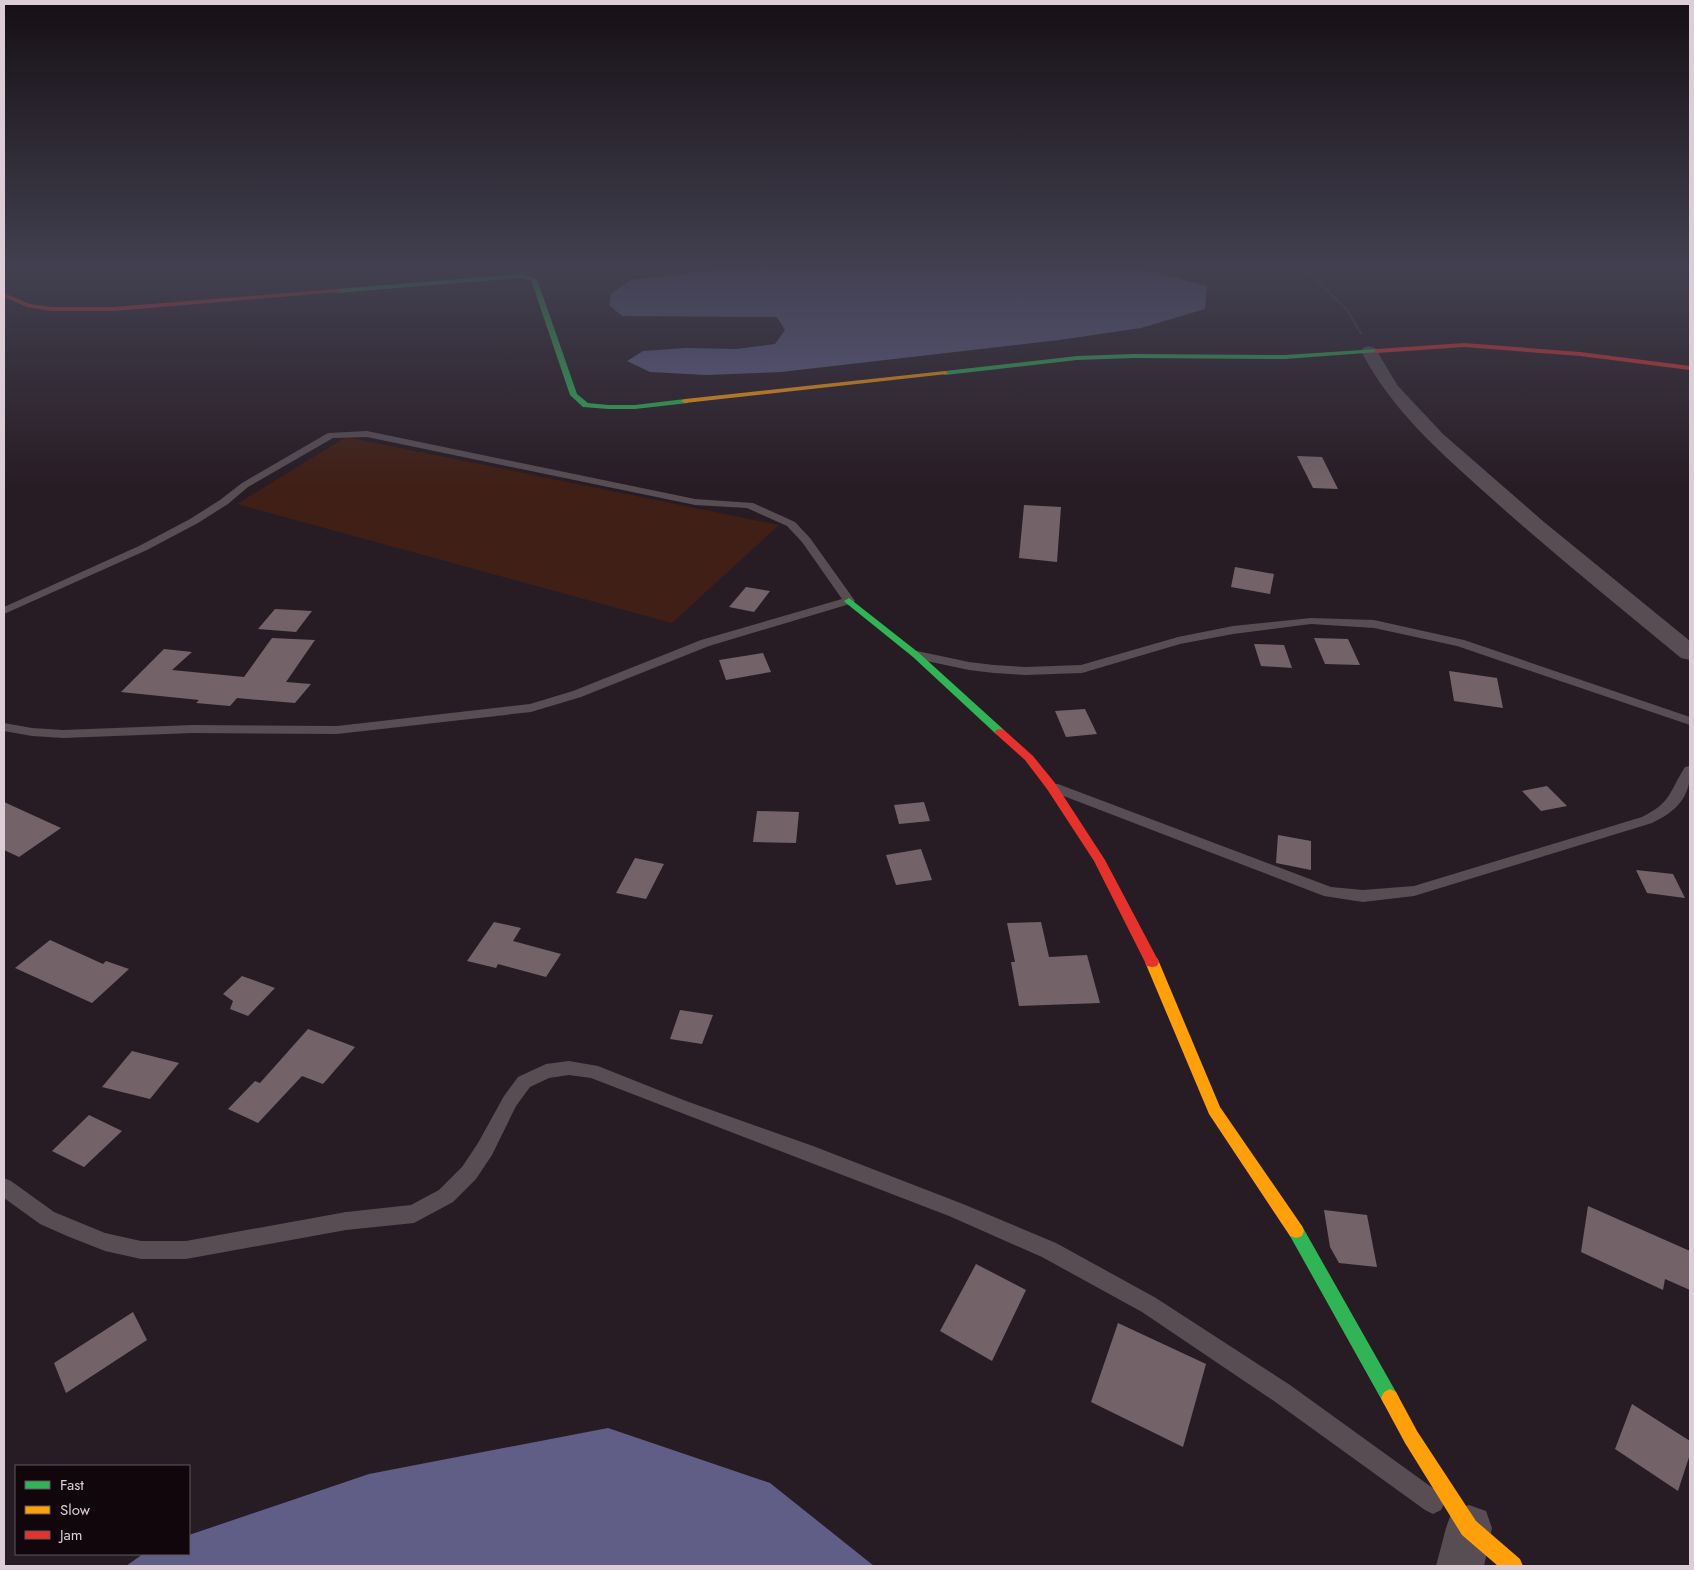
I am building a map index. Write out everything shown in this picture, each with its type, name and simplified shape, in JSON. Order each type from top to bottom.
[{"type":"street","points":[[555,340],[574,395],[586,405],[608,408],[645,406],[1077,358],[1134,356],[1285,357],[1464,345],[1495,346],[1690,368]]},
{"type":"street","points":[[1369,351],[1379,373],[1403,406],[1430,433],[1535,527],[1690,653]]},
{"type":"street","points":[[849,601],[916,655],[1029,758],[1051,786],[1099,860],[1159,976],[1214,1110],[1305,1244],[1411,1437],[1465,1547],[1513,1566]]},
{"type":"lane","points":[[4,611],[143,548],[194,521],[224,502],[245,485],[330,435],[349,433],[367,434],[695,502],[749,505],[791,524],[806,540],[849,601],[705,643],[577,694],[531,708],[337,730],[193,729],[63,734],[32,732],[4,727]]},
{"type":"lane","points":[[916,655],[994,669],[1026,671],[1082,669],[1178,641],[1233,630],[1311,621],[1374,624],[1460,644],[1690,721]]},
{"type":"lane","points":[[1051,786],[1329,892],[1363,896],[1414,891],[1647,820],[1663,813],[1674,804],[1690,770]]},
{"type":"lane","points":[[4,1187],[47,1218],[105,1242],[141,1250],[186,1250],[346,1221],[414,1214],[446,1196],[470,1174],[510,1101],[524,1082],[546,1071],[569,1068],[592,1071],[947,1206],[1049,1250],[1149,1305],[1282,1393],[1465,1547]]},
{"type":"path","points":[[1363,340],[1369,351]]},
{"type":"shaded area","points":[[778,340],[1057,340],[781,372],[706,375],[650,372],[627,361],[643,351],[686,348],[736,349],[775,344]]},
{"type":"shaded area","points":[[346,437],[779,525],[672,623],[237,504]]},
{"type":"shaded area","points":[[608,1428],[770,1483],[874,1566],[126,1566],[142,1555],[190,1555],[190,1535],[369,1474]]},
{"type":"building","points":[[1297,456],[1322,457],[1338,489],[1313,488]]},
{"type":"building","points":[[1024,505],[1061,507],[1057,562],[1019,558]]},
{"type":"building","points":[[1235,567],[1274,574],[1270,594],[1231,587]]},
{"type":"building","points":[[746,587],[770,591],[754,612],[729,607]]},
{"type":"building","points":[[275,609],[312,611],[296,632],[258,629]]},
{"type":"building","points":[[272,638],[315,640],[286,682],[311,684],[295,703],[237,698],[230,706],[196,703],[199,700],[121,692],[164,649],[192,652],[172,670],[244,677]]},
{"type":"building","points":[[1314,638],[1348,639],[1360,665],[1325,664]]},
{"type":"building","points":[[1254,644],[1284,645],[1292,668],[1261,666]]},
{"type":"building","points":[[763,653],[771,672],[726,680],[719,660]]},
{"type":"building","points":[[1449,671],[1497,678],[1503,708],[1454,701]]},
{"type":"building","points":[[1085,709],[1097,734],[1066,737],[1055,711]]},
{"type":"building","points":[[1547,786],[1567,806],[1541,811],[1522,791]]},
{"type":"building","points":[[4,802],[61,828],[19,857],[4,850]]},
{"type":"building","points":[[924,802],[930,821],[899,824],[894,805]]},
{"type":"building","points":[[757,811],[799,812],[796,843],[753,842]]},
{"type":"building","points":[[1278,835],[1311,841],[1311,870],[1276,863]]},
{"type":"building","points":[[921,849],[932,880],[896,885],[886,855]]},
{"type":"building","points":[[635,858],[664,864],[646,899],[616,893]]},
{"type":"building","points":[[1636,870],[1673,874],[1685,898],[1647,893]]},
{"type":"building","points":[[494,922],[521,928],[513,941],[561,954],[546,977],[498,964],[496,968],[467,961]]},
{"type":"building","points":[[1041,922],[1049,957],[1087,955],[1100,1003],[1019,1006],[1011,962],[1015,962],[1007,923]]},
{"type":"building","points":[[50,940],[103,964],[106,961],[129,969],[92,1003],[15,968]]},
{"type":"building","points":[[242,976],[275,988],[248,1016],[230,1009],[233,1001],[223,994]]},
{"type":"building","points":[[680,1010],[713,1015],[702,1044],[670,1039]]},
{"type":"building","points":[[308,1029],[355,1047],[323,1084],[302,1076],[258,1123],[228,1109],[255,1081],[260,1083]]},
{"type":"building","points":[[132,1051],[179,1063],[150,1099],[102,1087]]},
{"type":"building","points":[[89,1115],[122,1131],[84,1167],[52,1151]]},
{"type":"building","points":[[1588,1206],[1690,1251],[1690,1290],[1665,1279],[1663,1290],[1581,1252]]},
{"type":"building","points":[[1324,1210],[1367,1215],[1377,1267],[1339,1263],[1330,1247]]},
{"type":"building","points":[[976,1264],[1026,1290],[992,1361],[940,1331]]},
{"type":"building","points":[[133,1312],[147,1340],[66,1393],[54,1363]]},
{"type":"building","points":[[1118,1323],[1206,1364],[1183,1447],[1091,1402]]},
{"type":"building","points":[[1632,1404],[1690,1441],[1690,1454],[1678,1491],[1615,1449]]},
{"type":"traffic: fast","points":[[555,340],[574,395],[586,405],[635,407],[685,401]]},
{"type":"traffic: fast","points":[[945,373],[1077,358],[1134,356],[1285,357],[1377,351]]},
{"type":"traffic: fast","points":[[849,601],[916,655],[1000,732]]},
{"type":"traffic: fast","points":[[1296,1231],[1390,1398]]},
{"type":"traffic: slow","points":[[685,401],[945,373]]},
{"type":"traffic: slow","points":[[1152,962],[1214,1110],[1296,1231]]},
{"type":"traffic: slow","points":[[1390,1398],[1411,1437],[1469,1528],[1513,1566]]},
{"type":"traffic: jam","points":[[1377,351],[1464,345],[1580,354],[1690,368]]},
{"type":"traffic: jam","points":[[1000,732],[1029,758],[1051,786],[1099,860],[1152,962]]}]
